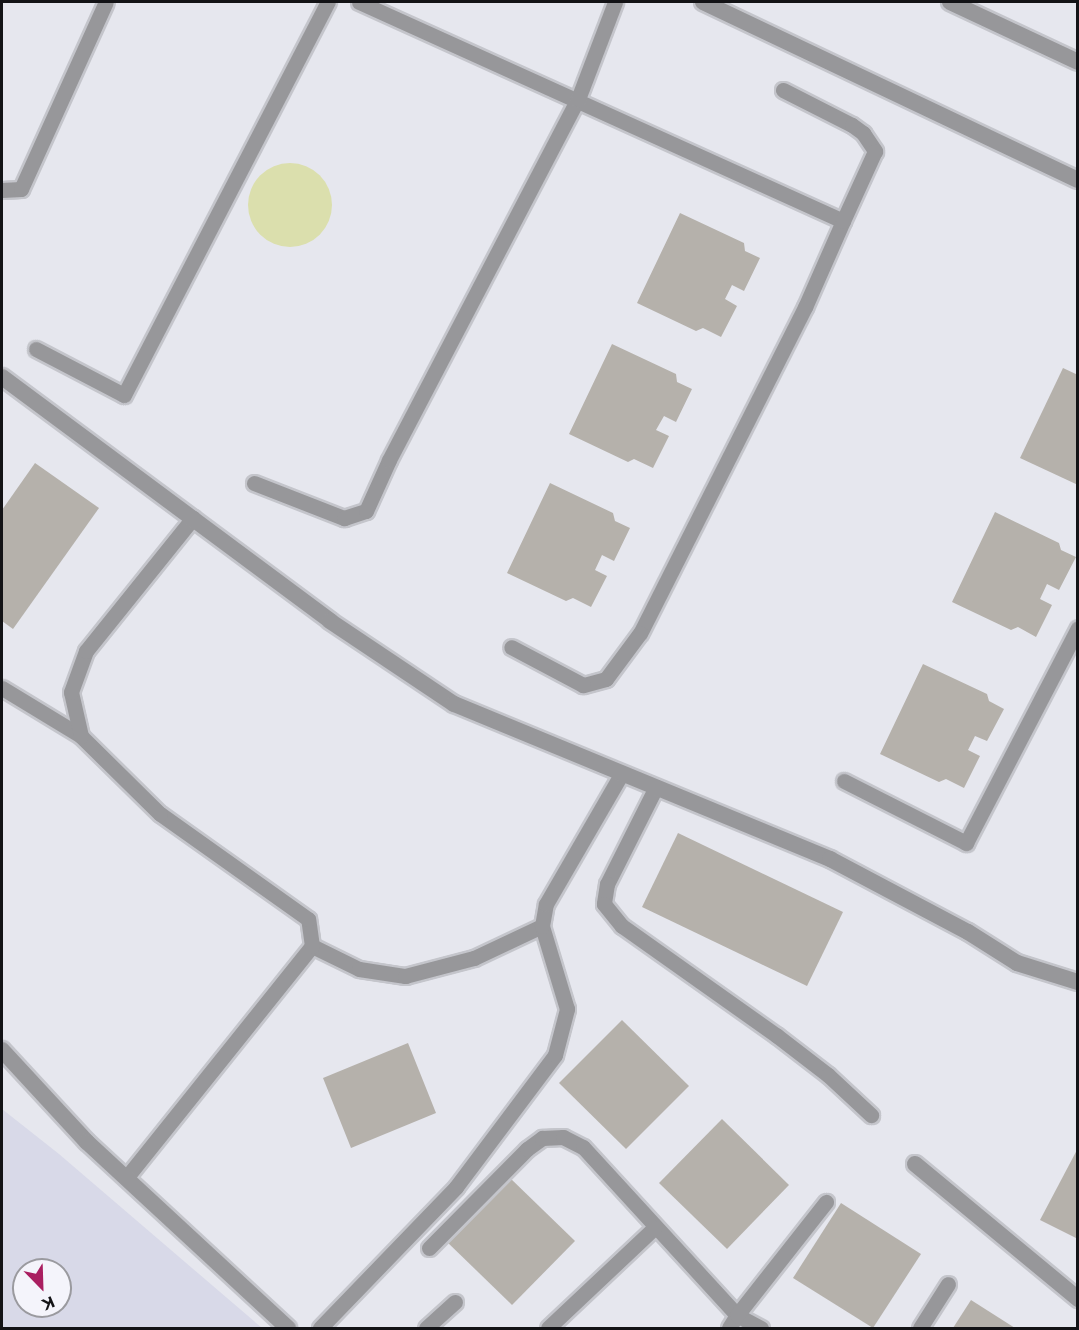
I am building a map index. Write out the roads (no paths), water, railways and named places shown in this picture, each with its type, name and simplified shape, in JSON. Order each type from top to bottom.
[{"type":"street","points":[[703,2],[1077,180]]},
{"type":"street","points":[[951,2],[1077,62]]},
{"type":"street","points":[[2,377],[330,621],[454,704],[830,859],[968,932],[1017,963],[1077,982]]},
{"type":"street","points":[[2,1050],[87,1142],[288,1329]]},
{"type":"street","points":[[915,1164],[1077,1299]]},
{"type":"lane","points":[[2,190],[21,189],[106,2]]},
{"type":"lane","points":[[36,349],[124,394],[328,2]]},
{"type":"lane","points":[[359,2],[578,99],[843,221]]},
{"type":"lane","points":[[254,483],[344,518],[366,511],[389,460],[578,99],[615,2]]},
{"type":"lane","points":[[511,647],[583,685],[606,679],[640,633],[804,307],[874,151],[863,133],[852,125],[783,90]]},
{"type":"lane","points":[[81,735],[71,692],[86,651],[193,518]]},
{"type":"lane","points":[[844,781],[966,843],[1077,628]]},
{"type":"lane","points":[[2,688],[81,735],[160,814],[308,919],[312,946],[126,1178]]},
{"type":"lane","points":[[320,1329],[456,1187],[555,1055],[567,1009],[542,926],[546,904],[622,773]]},
{"type":"lane","points":[[656,787],[607,885],[604,904],[622,926],[776,1035],[828,1075],[871,1115]]},
{"type":"lane","points":[[312,946],[359,969],[405,976],[474,958],[542,926]]},
{"type":"lane","points":[[429,1248],[527,1149],[542,1138],[563,1137],[583,1147],[654,1228],[737,1315],[761,1329]]},
{"type":"lane","points":[[729,1329],[737,1315],[826,1202]]},
{"type":"lane","points":[[548,1329],[654,1228]]},
{"type":"lane","points":[[920,1329],[948,1284]]},
{"type":"lane","points":[[426,1329],[455,1302]]}]
